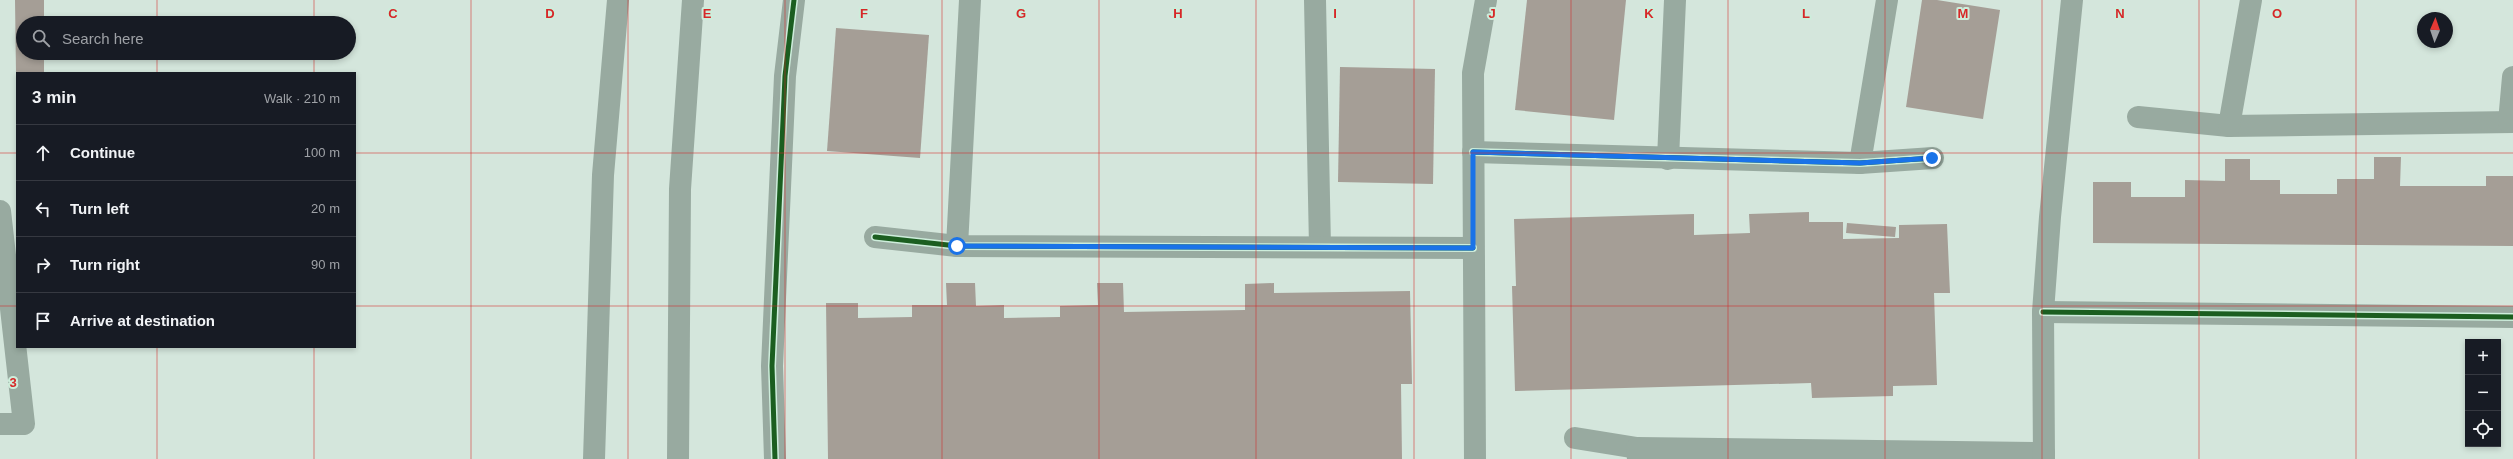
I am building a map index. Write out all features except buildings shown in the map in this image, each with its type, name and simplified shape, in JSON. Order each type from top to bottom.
[{"type":"street","points":[[594,459],[603,175],[618,0]]},
{"type":"street","points":[[678,459],[680,189],[693,0]]},
{"type":"street","points":[[775,459],[772,366],[785,76],[794,0]]},
{"type":"street","points":[[957,246],[970,0]]},
{"type":"street","points":[[1315,0],[1320,247]]},
{"type":"street","points":[[1475,459],[1473,73],[1486,0]]},
{"type":"street","points":[[1668,159],[1675,0]]},
{"type":"street","points":[[1860,163],[1888,0]]},
{"type":"street","points":[[1576,438],[1637,454],[2044,456],[2043,312],[2050,217],[2072,0]]},
{"type":"street","points":[[2229,126],[2251,0]]},
{"type":"street","points":[[2138,117],[2229,126],[2511,122],[2513,77]]},
{"type":"street","points":[[1473,152],[1668,159],[1860,163],[1932,158]]},
{"type":"street","points":[[0,211],[24,424],[0,424]]},
{"type":"street","points":[[875,237],[957,246],[1473,248]]},
{"type":"street","points":[[2043,312],[2513,317]]},
{"type":"cycle path","points":[[775,459],[772,366],[785,76],[794,0]]},
{"type":"cycle path","points":[[1473,152],[1860,163],[1933,158]]},
{"type":"cycle path","points":[[875,237],[957,246],[1473,248]]},
{"type":"cycle path","points":[[2043,312],[2513,317]]},
{"type":"route","points":[[957,246],[1473,248],[1473,152],[1668,159],[1860,163],[1932,158]]}]
